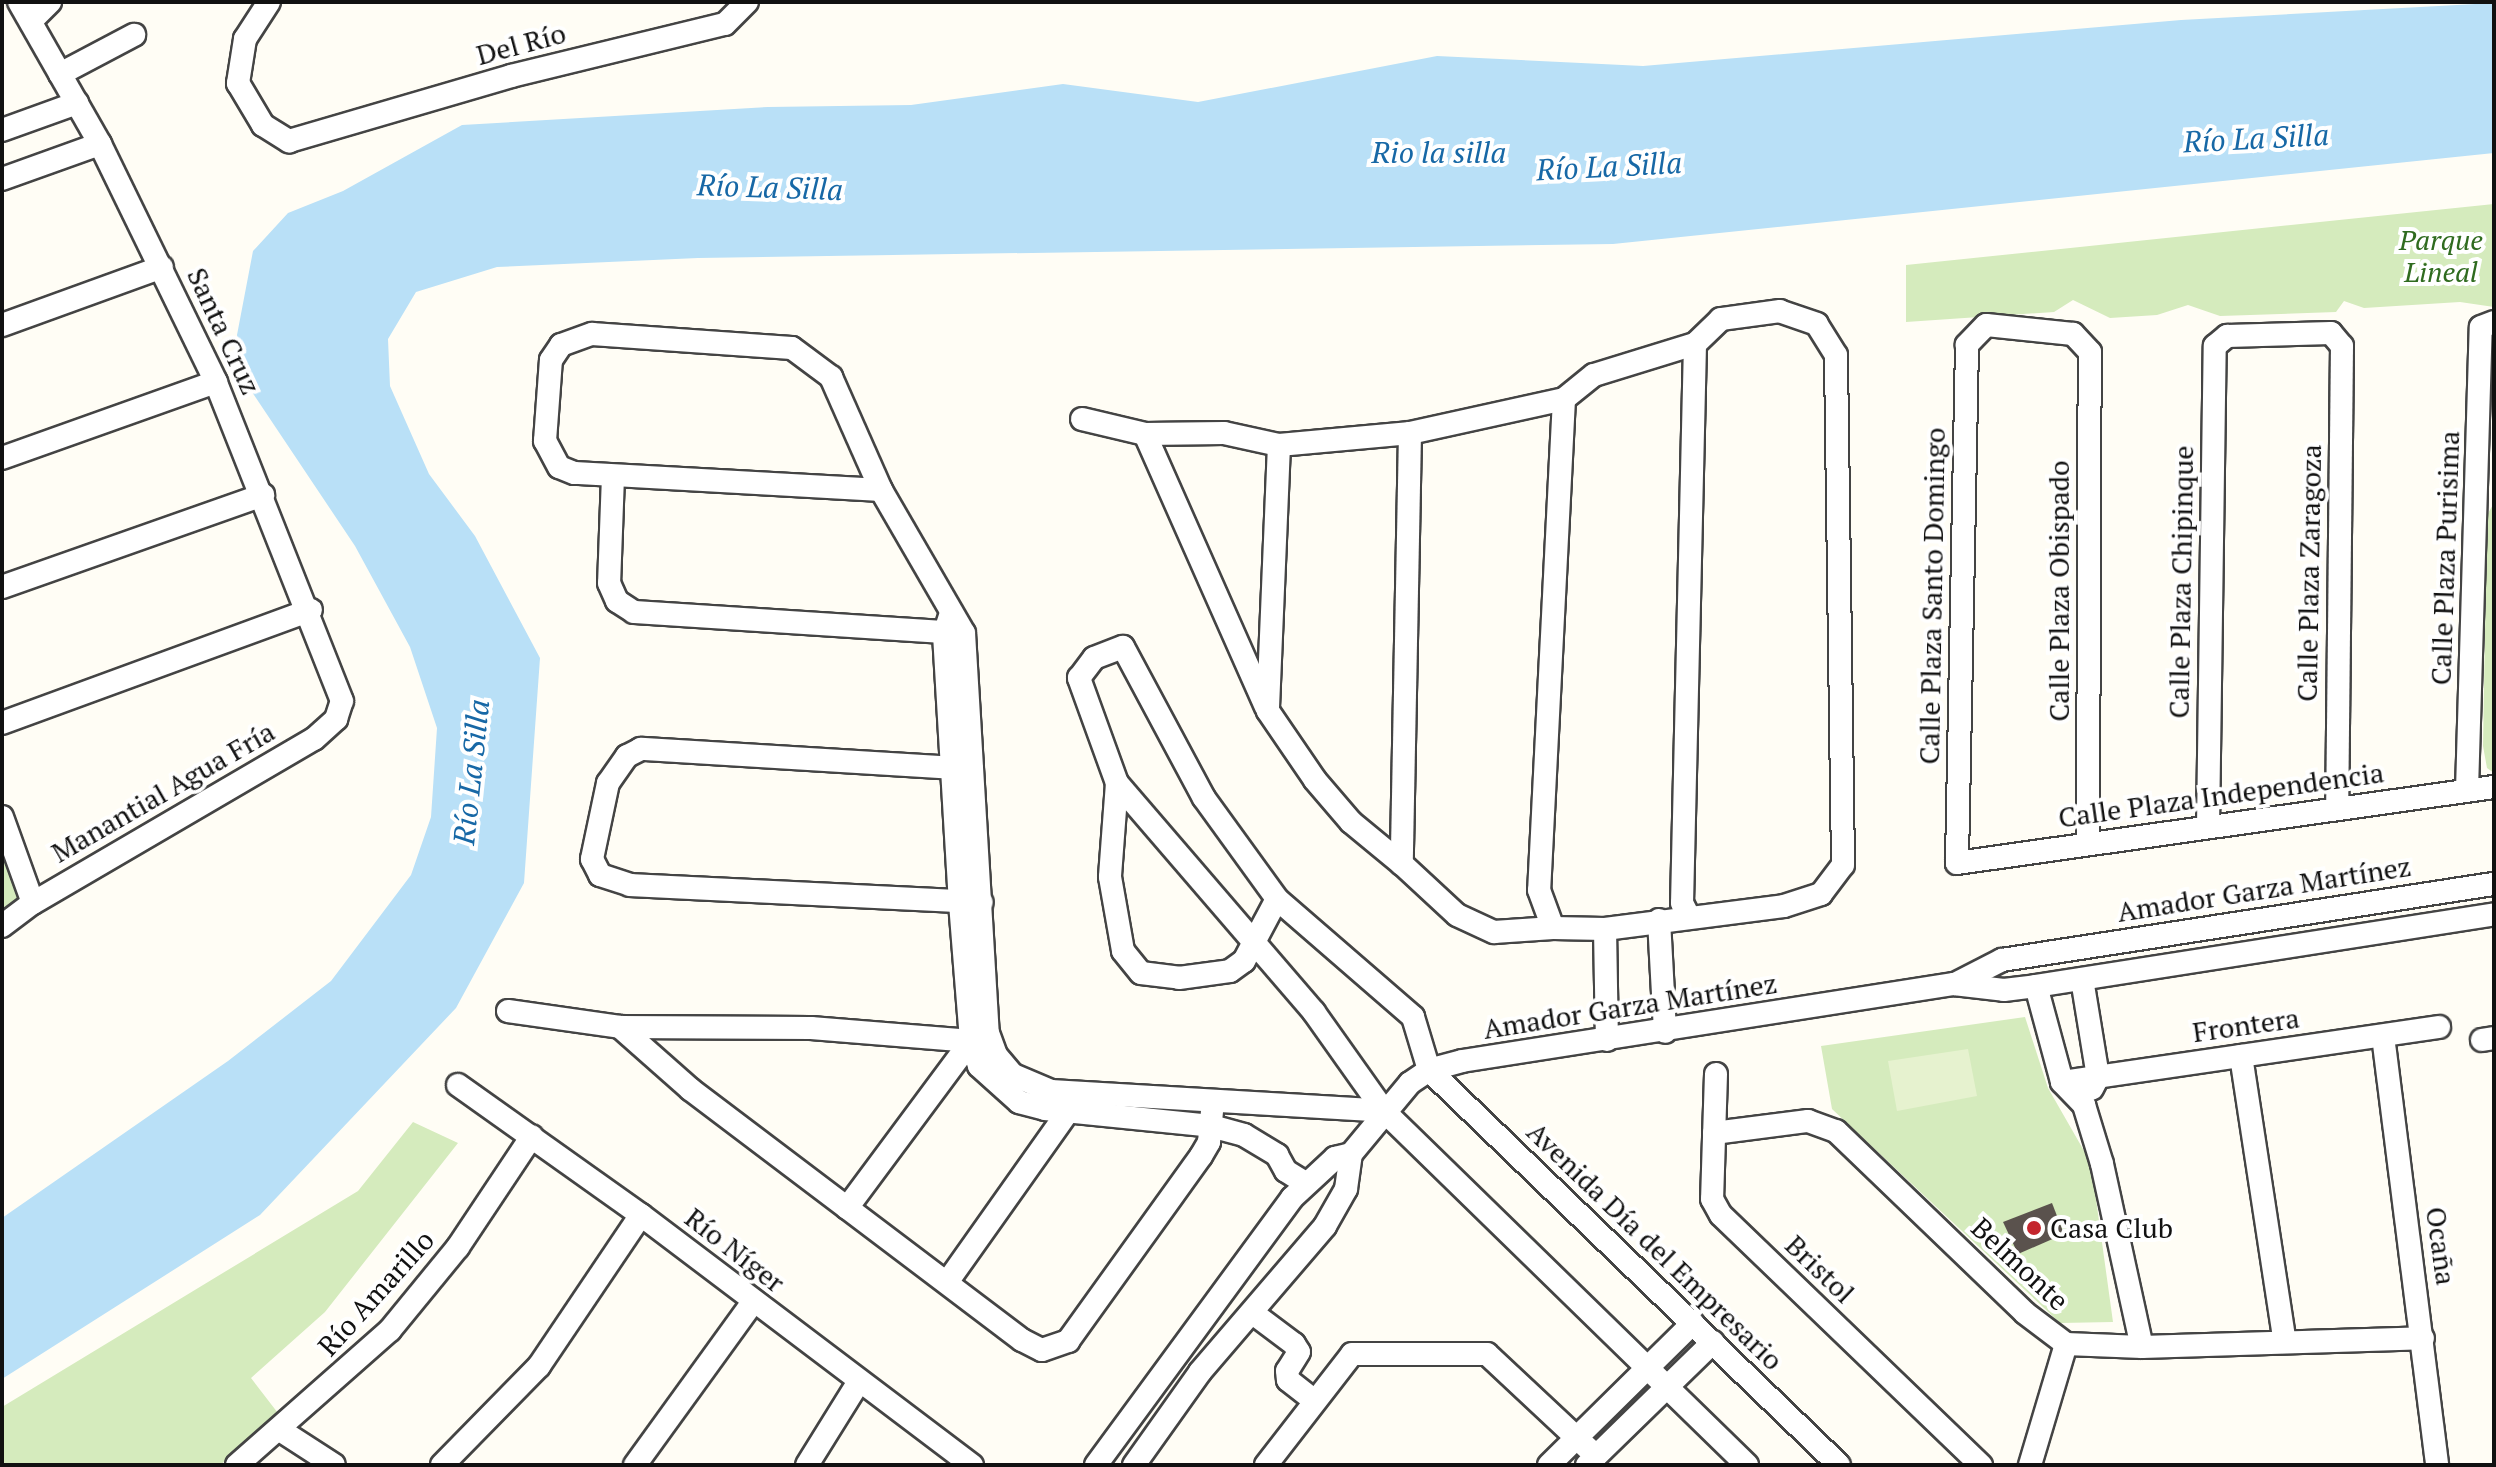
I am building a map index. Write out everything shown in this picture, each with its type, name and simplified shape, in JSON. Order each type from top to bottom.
[{"type":"street","points":[[25,12],[50,2]]},
{"type":"street","name":"Del Río","points":[[269,2],[245,39],[238,83],[274,136],[305,139],[511,76],[725,24],[747,2]]},
{"type":"street","name":"Santa Cruz","points":[[25,12],[100,144],[216,382],[311,610],[342,701]]},
{"type":"street","points":[[60,74],[134,35]]},
{"type":"street","points":[[2,130],[77,103]]},
{"type":"street","points":[[2,179],[100,144]]},
{"type":"street","points":[[2,325],[162,267]]},
{"type":"street","points":[[1082,419],[1145,434],[1224,433],[1279,445],[1410,433],[1564,399],[1594,375],[1695,344],[1721,319],[1780,311],[1817,324],[1836,355],[1843,865],[1821,894],[1784,906],[1688,915],[1605,929],[1553,928],[1494,932],[1457,915],[1351,822],[1315,780],[1268,711],[1145,434]]},
{"type":"street","name":"Calle Plaza Purisima","points":[[2467,790],[2479,413],[2488,324]]},
{"type":"street","name":"Calle Plaza Obispado","points":[[1974,332],[1986,325],[2073,334],[2083,341],[2090,352],[2088,843]]},
{"type":"street","name":"Calle Plaza Santo Domingo","points":[[1957,863],[1967,345],[1974,332]]},
{"type":"street","name":"Calle Plaza Zaragoza","points":[[2220,339],[2331,333],[2338,338],[2337,808]]},
{"type":"street","points":[[881,490],[574,473],[559,467],[549,454],[551,360],[561,345],[575,337],[792,348],[831,377],[881,490],[953,627],[980,1037],[979,1066],[998,1088],[1019,1102],[1069,1112],[1211,1126],[1261,1144],[1286,1171],[1305,1183]]},
{"type":"street","name":"Calle Plaza Chipinque","points":[[2208,827],[2215,346],[2220,339]]},
{"type":"street","points":[[1688,915],[1682,903],[1695,344]]},
{"type":"street","points":[[2,458],[216,382]]},
{"type":"street","points":[[1553,928],[1539,890],[1564,399]]},
{"type":"street","points":[[2479,413],[2494,448]]},
{"type":"street","points":[[1402,864],[1410,433]]},
{"type":"street","points":[[1268,711],[1279,445]]},
{"type":"street","points":[[613,476],[609,583],[617,601],[634,612],[953,627]]},
{"type":"street","points":[[2,587],[263,495]]},
{"type":"street","points":[[2,723],[311,610]]},
{"type":"street","points":[[1134,1465],[1200,1372],[1254,1314],[1338,1207],[1351,1154],[1384,1111],[1429,1070],[1413,1017],[1277,899],[1204,798],[1123,647],[1094,658],[1079,678],[1117,783],[1252,944],[1314,1012],[1384,1111],[1747,1465]]},
{"type":"street","name":"Manantial Agua Fría","points":[[2,926],[33,903],[314,739],[336,719],[342,701]]},
{"type":"street","points":[[963,769],[641,749],[627,756],[608,783],[592,859],[600,875],[630,885],[971,903]]},
{"type":"street","points":[[1117,783],[1110,877],[1123,951],[1141,973],[1179,978],[1230,971],[1244,961],[1277,899]]},
{"type":"street","name":"Calle Plaza Independencia","points":[[1957,863],[2494,787]]},
{"type":"street","points":[[2,817],[33,903]]},
{"type":"street","name":"Amador Garza Martínez","points":[[1954,984],[2002,960],[2494,884]]},
{"type":"street","name":"Amador Garza Martínez","points":[[1429,1070],[1954,984],[2004,990],[2036,986],[2494,914]]},
{"type":"street","points":[[1659,920],[1665,1032]]},
{"type":"street","points":[[1605,929],[1607,1040]]},
{"type":"street","points":[[2082,979],[2098,1077],[2084,1105]]},
{"type":"street","points":[[2036,986],[2062,1082],[2084,1105],[2118,1225],[2142,1347]]},
{"type":"street","points":[[508,1011],[620,1027],[811,1028],[980,1037],[1013,1075],[1040,1088],[1384,1111]]},
{"type":"street","points":[[620,1027],[672,1074],[1032,1346],[1060,1346],[1201,1156],[1211,1126],[1213,1101]]},
{"type":"street","name":"Frontera","points":[[2062,1082],[2439,1027]]},
{"type":"street","name":"Ocaña","points":[[2383,1036],[2437,1465]]},
{"type":"street","points":[[847,1208],[980,1037]]},
{"type":"street","points":[[2241,1056],[2285,1342]]},
{"type":"street","name":"Avenida Día del Empresario","points":[[1429,1070],[1839,1465]]},
{"type":"street","name":"Bristol","points":[[1716,1074],[1712,1199],[1721,1215],[1981,1465]]},
{"type":"street","name":"Río Níger","points":[[458,1085],[641,1215],[858,1383],[971,1465]]},
{"type":"street","points":[[948,1281],[1081,1092]]},
{"type":"street","name":"Belmonte","points":[[1714,1133],[1808,1121],[1836,1131],[2025,1313],[2066,1344],[2142,1347],[2423,1338]]},
{"type":"street","name":"Río Amarillo","points":[[237,1465],[347,1372],[415,1302],[532,1136]]},
{"type":"street","points":[[1096,1465],[1305,1183],[1335,1158],[1351,1154]]},
{"type":"street","points":[[442,1465],[539,1366],[641,1215]]},
{"type":"street","points":[[635,1465],[753,1302]]},
{"type":"street","points":[[1254,1314],[1294,1344],[1299,1352],[1287,1371],[1288,1380],[1314,1400]]},
{"type":"street","points":[[1549,1465],[1693,1323]]},
{"type":"street","points":[[1266,1465],[1352,1354],[1487,1354],[1577,1438],[1591,1461],[1713,1342]]},
{"type":"street","points":[[2030,1465],[2066,1344]]},
{"type":"street","points":[[807,1465],[858,1383]]},
{"type":"street","points":[[280,1430],[334,1465]]},
{"type":"green space","name":"Parque Lineal","points":[[2494,204],[2494,307],[2460,302],[2364,308],[2344,301],[2336,312],[2220,316],[2188,305],[2157,315],[2110,318],[2073,300],[2054,312],[1906,322],[1906,265]]},
{"type":"green space","points":[[2494,503],[2494,773],[2487,768],[2483,746],[2487,515]]},
{"type":"green space","points":[[2,817],[33,903],[2,926]]},
{"type":"green space","points":[[2025,1017],[2048,1088],[2091,1163],[2113,1322],[2060,1323],[1832,1109],[1821,1046]]},
{"type":"green space","points":[[1968,1049],[1977,1096],[1897,1111],[1888,1061]]},
{"type":"green space","points":[[413,1122],[458,1143],[325,1312],[251,1378],[281,1417],[220,1465],[2,1465],[2,1407],[358,1191]]},
{"type":"water","name":"Rio la silla","points":[[2494,3],[2494,153],[1613,244],[698,258],[497,267],[416,292],[388,339],[390,386],[429,474],[475,536],[540,658],[524,883],[456,1008],[260,1215],[2,1379],[2,1218],[228,1061],[331,981],[411,875],[431,817],[437,728],[410,647],[355,546],[244,380],[237,335],[253,251],[288,213],[343,191],[462,125],[768,107],[911,105],[1063,84],[1198,102],[1437,56],[1643,66],[2181,20]]},
{"type":"building","name":"Casa Club","points":[[2052,1203],[2064,1234],[2018,1254],[2003,1222]]},
{"type":"place","name":"Casa Club","points":[[2034,1228]]},
{"type":"water label","name":"Río La Silla","points":[[2256,138]]},
{"type":"water label","name":"Río La Silla","points":[[1609,166]]},
{"type":"water label","name":"Río La Silla","points":[[770,187]]},
{"type":"water label","name":"Río La Silla","points":[[471,772]]}]
